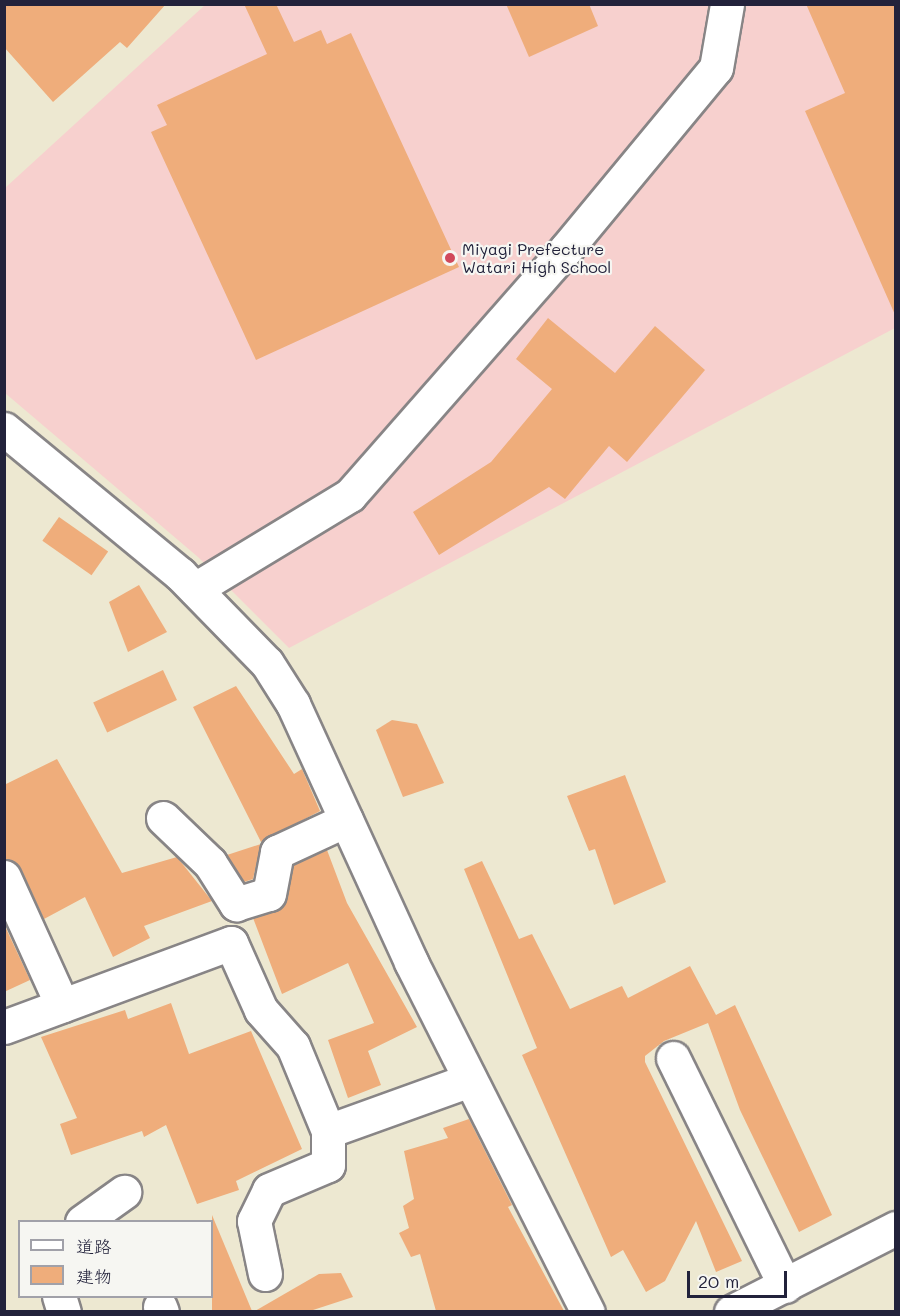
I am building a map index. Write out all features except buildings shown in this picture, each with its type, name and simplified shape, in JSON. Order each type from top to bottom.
[{"type":"street","points":[[188,581],[350,495],[566,249],[716,68],[727,4]]},
{"type":"street","points":[[4,429],[188,581],[267,663],[293,704],[470,1080],[588,1311]]},
{"type":"street","points":[[163,818],[210,863],[236,904],[269,894],[277,852],[346,820]]},
{"type":"street","points":[[4,878],[62,1005]]},
{"type":"street","points":[[4,1027],[231,944],[261,1010],[293,1046],[328,1131],[328,1165],[269,1190],[254,1221],[265,1274]]},
{"type":"street","points":[[673,1058],[785,1286]]},
{"type":"street","points":[[328,1131],[470,1080]]},
{"type":"street","points":[[83,1220],[124,1192]]},
{"type":"street","points":[[731,1311],[785,1286],[896,1228]]},
{"type":"shaded area","name":"Miyagi Prefecture Watari High School","points":[[205,5],[895,5],[895,328],[289,648],[198,557],[5,393],[5,188]]},
{"type":"place","name":"Miyagi Prefecture Watari High School","points":[[450,258]]}]
